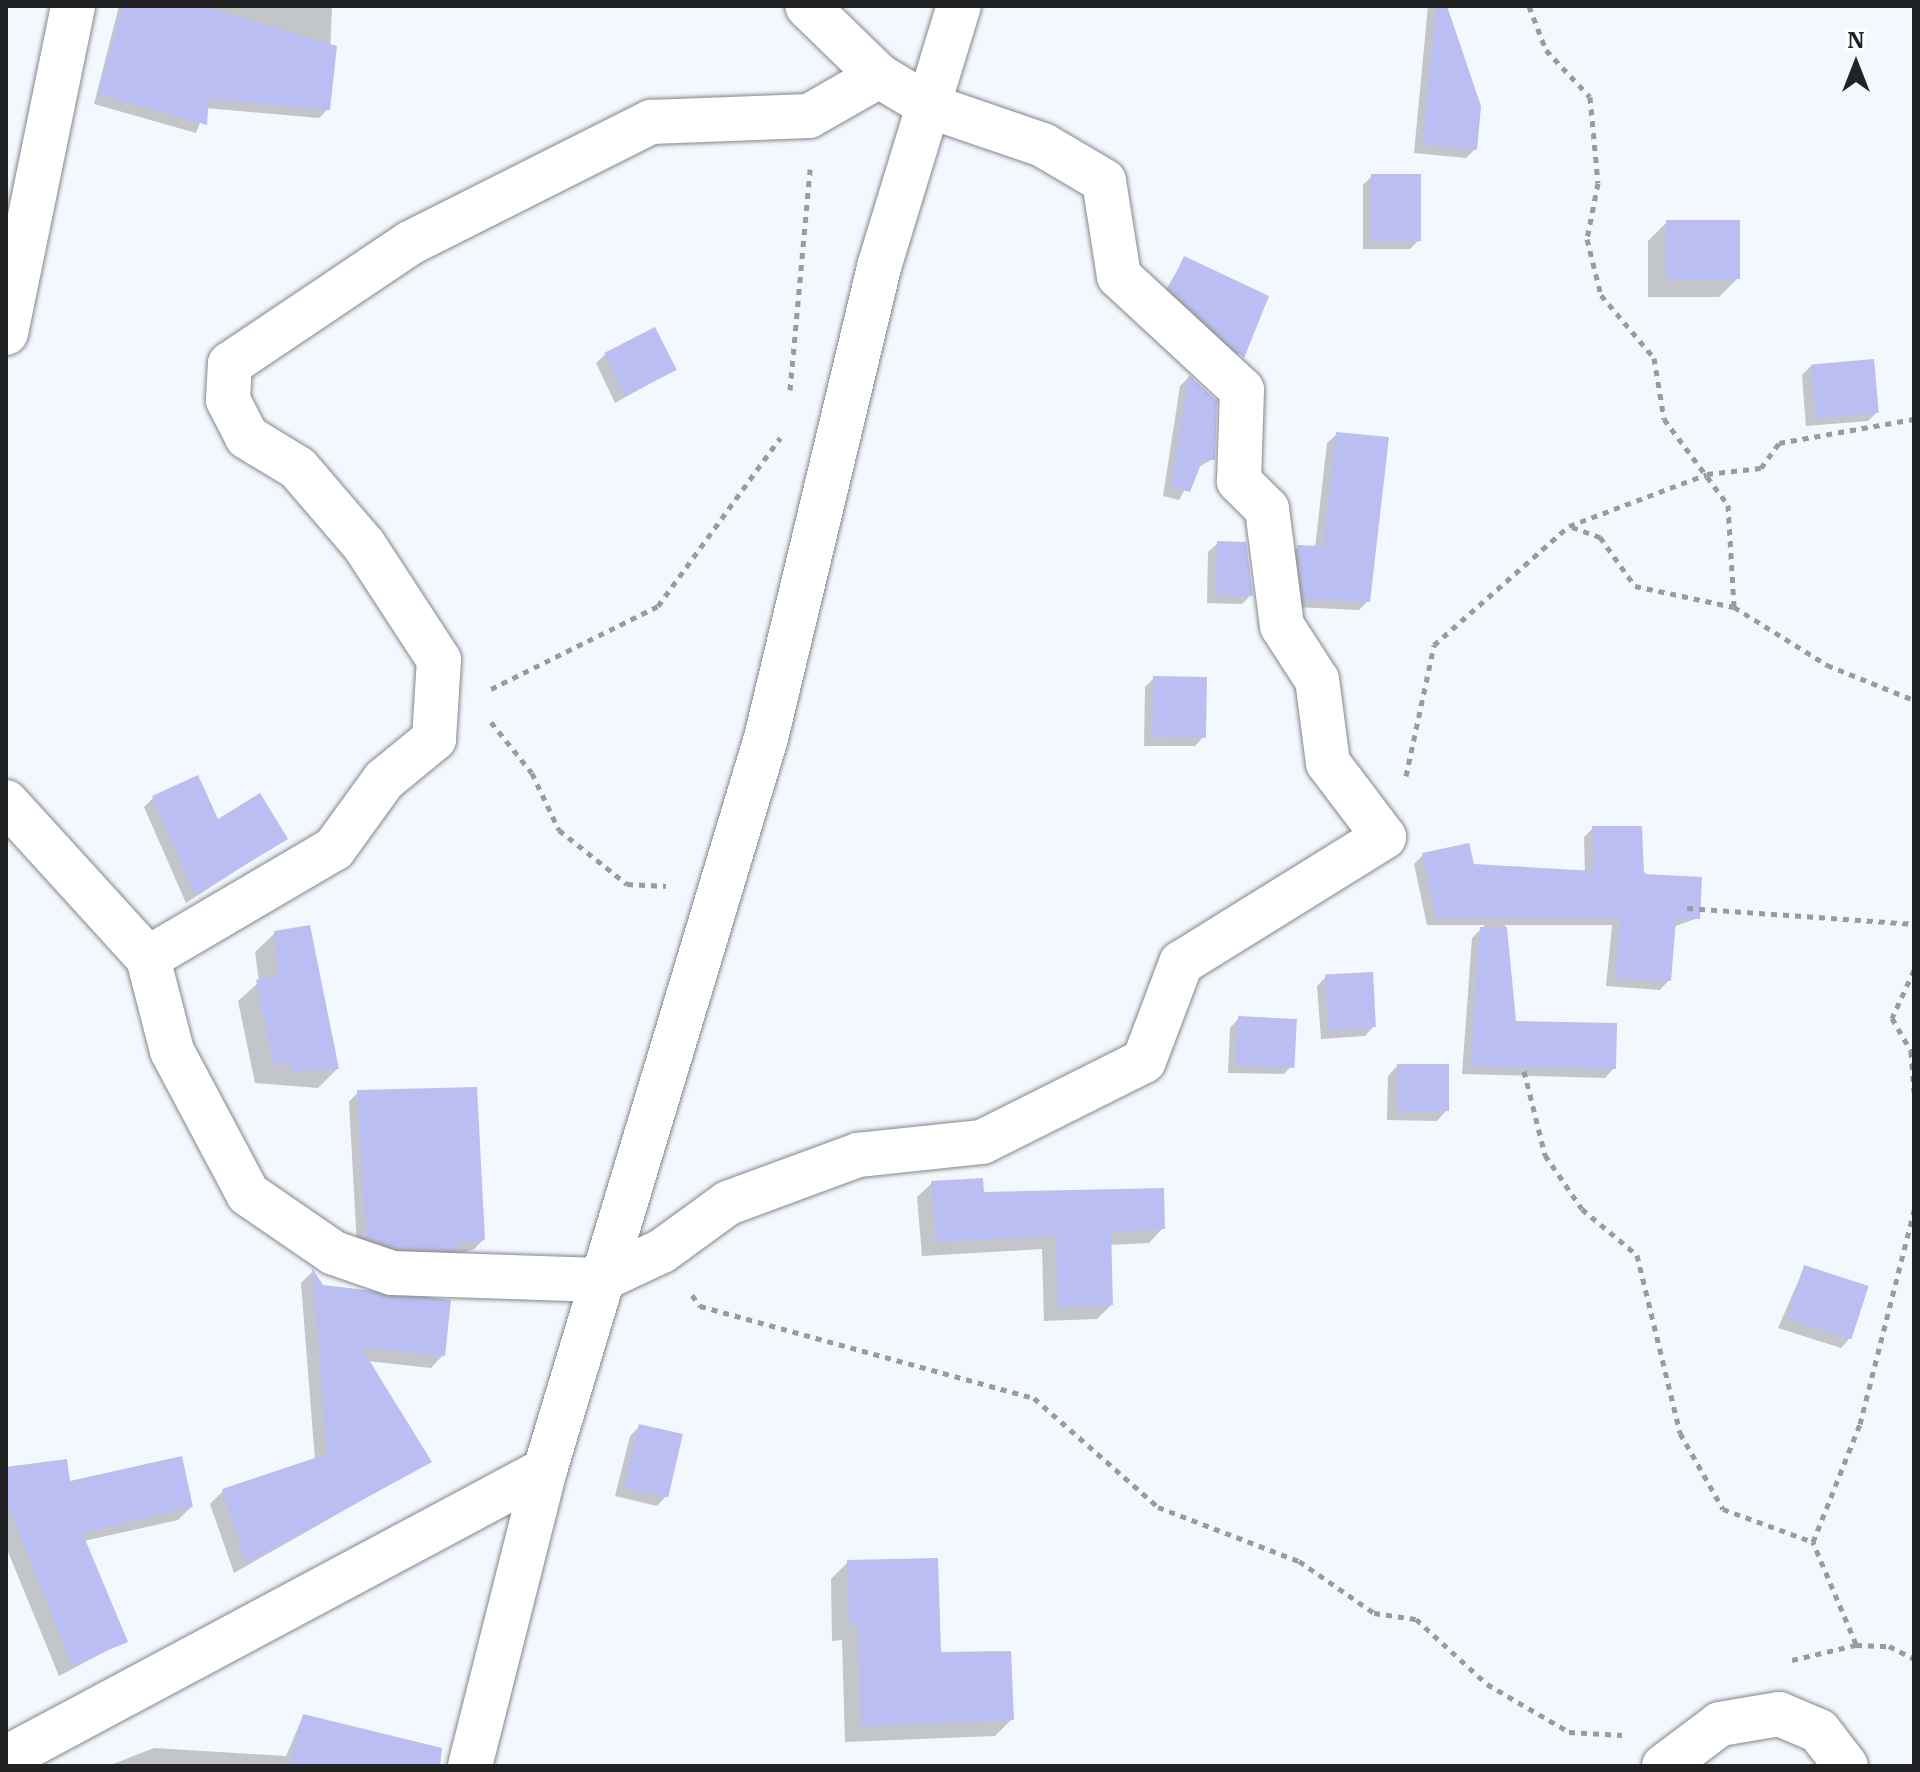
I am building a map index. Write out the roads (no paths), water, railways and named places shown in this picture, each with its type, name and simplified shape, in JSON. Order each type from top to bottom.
[{"type":"street","points":[[6,333],[73,6]]},
{"type":"street","points":[[6,802],[148,958],[172,1051],[248,1194],[334,1253],[392,1273],[600,1280],[662,1251],[728,1203],[858,1155],[982,1142],[1144,1061],[1181,963],[1384,837],[1328,763],[1317,680],[1282,626],[1267,509],[1239,481],[1242,390],[1119,276],[1104,181],[1043,145],[929,106],[879,76],[807,6]]},
{"type":"street","points":[[470,1766],[545,1470],[766,738],[879,267],[959,6]]},
{"type":"street","points":[[148,958],[334,849],[384,780],[434,739],[439,660],[364,545],[317,490],[298,468],[247,437],[228,400],[230,364],[410,243],[651,122],[809,116],[879,76]]},
{"type":"street","points":[[6,1758],[545,1470]]},
{"type":"street","points":[[1664,1766],[1720,1724],[1779,1714],[1819,1731],[1846,1766]]}]
